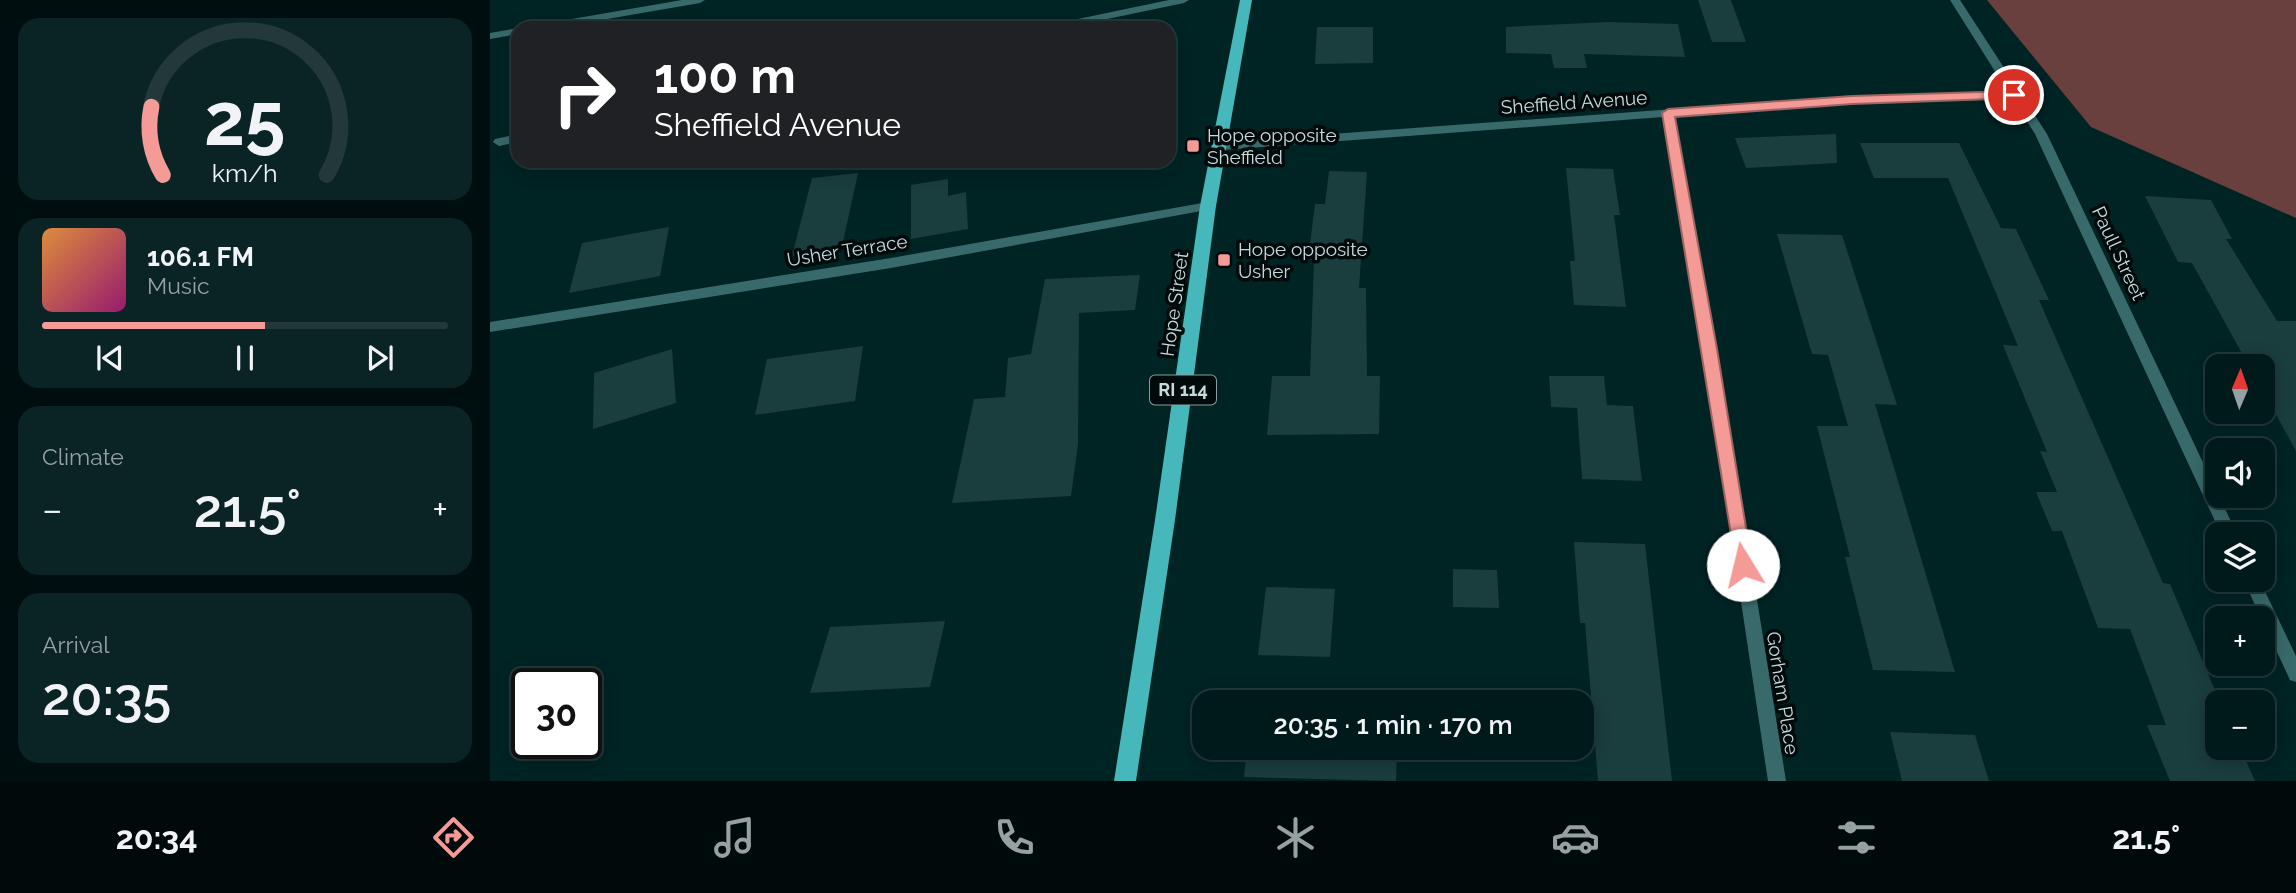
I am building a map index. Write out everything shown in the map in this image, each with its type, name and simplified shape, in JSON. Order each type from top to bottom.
[{"type":"main road","name":"Hope Street","points":[[1125,781],[1166,520],[1208,206],[1246,0]]},
{"type":"street","points":[[578,21],[700,0]]},
{"type":"street","points":[[1083,21],[1184,0]]},
{"type":"street","name":"Paull Street","points":[[1955,0],[2040,134],[2223,522]]},
{"type":"street","points":[[490,36],[511,32]]},
{"type":"street","name":"Sheffield Avenue","points":[[1221,146],[1852,100],[2014,95]]},
{"type":"street","name":"Gorham Place","points":[[1668,113],[1710,349],[1777,781]]},
{"type":"street","points":[[499,142],[511,139]]},
{"type":"street","name":"Usher Terrace","points":[[490,327],[891,263],[1208,206]]},
{"type":"street","points":[[2256,592],[2296,674]]},
{"type":"shaded area","points":[[1987,0],[2296,0],[2296,218],[2091,127]]},
{"type":"building","points":[[1698,0],[1731,0],[1746,42],[1712,42]]},
{"type":"building","points":[[1608,22],[1678,24],[1685,57],[1584,54],[1587,68],[1554,68],[1551,54],[1506,53],[1506,27]]},
{"type":"building","points":[[1317,27],[1373,27],[1373,63],[1315,64]]},
{"type":"building","points":[[1836,134],[1837,163],[1746,168],[1735,138]]},
{"type":"building","points":[[1860,143],[1959,143],[2001,228],[2016,229],[2049,300],[2039,300],[2163,583],[2170,584],[2205,667],[2205,676],[2209,676],[2215,690],[2205,690],[2205,760],[2246,760],[2255,781],[2170,781],[2147,725],[2166,725],[2130,629],[2098,628],[2062,531],[2052,531],[2036,492],[2057,492],[2040,451],[2047,452],[2003,345],[2018,346],[1948,178],[1874,178]]},
{"type":"building","points":[[1566,168],[1613,169],[1620,215],[1614,215],[1626,307],[1574,305],[1570,261],[1575,261]]},
{"type":"building","points":[[1329,171],[1367,172],[1359,288],[1366,288],[1367,376],[1380,376],[1379,434],[1267,435],[1272,376],[1310,376],[1314,260],[1308,260],[1315,204],[1325,204]]},
{"type":"building","points":[[858,173],[841,251],[792,256],[812,178]]},
{"type":"building","points":[[948,179],[948,196],[966,192],[968,229],[911,239],[911,185]]},
{"type":"building","points":[[2145,196],[2211,200],[2232,239],[2226,239],[2277,321],[2296,321],[2296,451],[2275,413],[2275,354],[2242,354],[2192,263],[2178,262]]},
{"type":"building","points":[[669,227],[660,276],[569,293],[582,243]]},
{"type":"building","points":[[1777,234],[1842,235],[1897,405],[1875,404],[1955,672],[1873,670],[1845,557],[1850,557],[1817,426],[1848,426],[1828,355],[1812,354]]},
{"type":"building","points":[[1140,275],[1135,310],[1079,313],[1078,444],[1071,496],[952,503],[974,399],[1005,397],[1008,358],[1031,354],[1045,279]]},
{"type":"building","points":[[863,346],[855,401],[755,415],[767,359]]},
{"type":"building","points":[[672,349],[676,403],[593,429],[594,373]]},
{"type":"building","points":[[1549,376],[1604,376],[1607,405],[1633,406],[1642,481],[1582,479],[1577,408],[1551,407]]},
{"type":"building","points":[[1574,542],[1645,544],[1672,781],[1598,781],[1594,690],[1591,690],[1585,623],[1580,623]]},
{"type":"building","points":[[1453,569],[1497,570],[1499,608],[1453,607]]},
{"type":"building","points":[[1266,587],[1335,589],[1330,657],[1258,655]]},
{"type":"building","points":[[945,621],[930,687],[810,693],[830,627]]},
{"type":"building","points":[[1890,732],[1975,735],[1989,781],[1902,781]]},
{"type":"building","points":[[1246,760],[1397,760],[1396,781],[1244,777]]},
{"type":"place","name":"Hope opposite Sheffield","points":[[1193,146]]},
{"type":"place","name":"Hope opposite Usher","points":[[1224,260]]},
{"type":"route","points":[[1743,565],[1710,349],[1668,113],[1852,100],[2014,95]]}]
